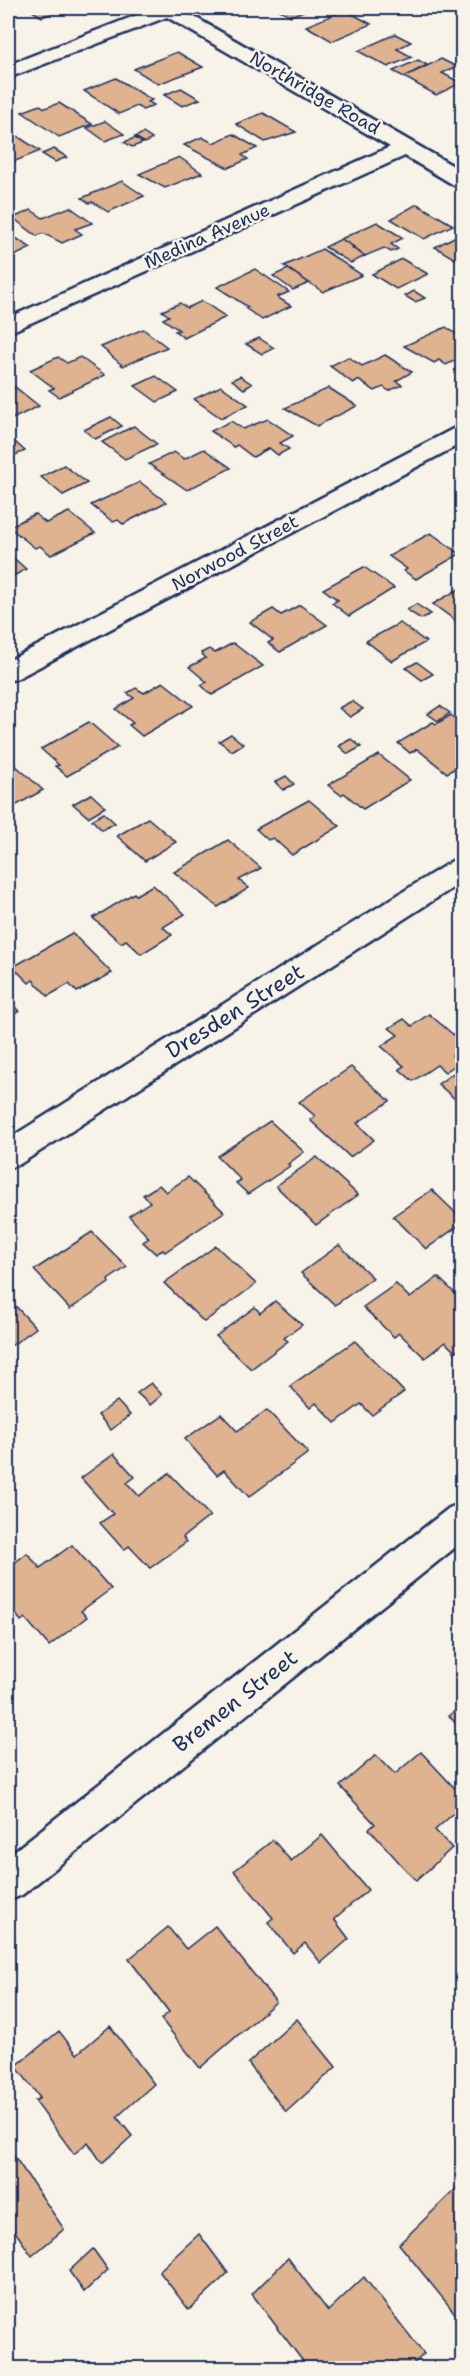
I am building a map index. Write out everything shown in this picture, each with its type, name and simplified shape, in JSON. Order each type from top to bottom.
[{"type":"street","points":[[8,72],[168,8]]},
{"type":"street","name":"Northridge Road","points":[[168,8],[462,180]]},
{"type":"street","name":"Medina Avenue","points":[[8,326],[407,147]]},
{"type":"street","name":"Norwood Street","points":[[8,672],[462,434]]},
{"type":"street","name":"Dresden Street","points":[[8,1155],[462,868]]},
{"type":"street","name":"Bremen Street","points":[[8,1881],[462,1520]]},
{"type":"building","points":[[27,8],[67,8],[42,17]]},
{"type":"building","points":[[276,8],[311,8],[291,16]]},
{"type":"building","points":[[345,10],[371,24],[332,41],[306,26]]},
{"type":"building","points":[[395,34],[411,42],[397,49],[412,57],[388,67],[358,51]]},
{"type":"building","points":[[177,52],[203,67],[158,84],[134,69]]},
{"type":"building","points":[[441,59],[457,67],[442,73],[461,83],[436,95],[404,77]]},
{"type":"building","points":[[418,60],[427,65],[404,77],[393,71]]},
{"type":"building","points":[[116,78],[152,100],[148,102],[154,105],[143,110],[137,106],[119,114],[84,91]]},
{"type":"building","points":[[181,88],[200,99],[182,106],[164,95]]},
{"type":"building","points":[[59,103],[92,124],[59,137],[22,112],[40,105],[45,108]]},
{"type":"building","points":[[263,113],[296,132],[265,142],[236,124]]},
{"type":"building","points":[[105,121],[124,134],[105,141],[87,128]]},
{"type":"building","points":[[8,130],[40,151],[8,164]]},
{"type":"building","points":[[143,133],[152,139],[145,143],[135,137]]},
{"type":"building","points":[[233,134],[257,148],[242,155],[248,159],[228,168],[184,145],[202,137],[213,143]]},
{"type":"building","points":[[135,138],[143,143],[132,147],[124,142]]},
{"type":"building","points":[[54,149],[67,157],[55,162],[42,154]]},
{"type":"building","points":[[179,157],[202,173],[165,188],[139,174]]},
{"type":"building","points":[[122,181],[144,196],[108,212],[82,198]]},
{"type":"building","points":[[417,204],[453,225],[424,239],[391,219]]},
{"type":"building","points":[[70,207],[92,223],[75,229],[82,234],[62,243],[43,233],[37,236],[13,218],[31,210],[43,218]]},
{"type":"building","points":[[377,222],[403,238],[391,244],[398,249],[391,252],[384,248],[365,256],[341,239]]},
{"type":"building","points":[[8,233],[31,248],[8,259]]},
{"type":"building","points":[[458,235],[462,238],[462,256],[455,259],[435,247]]},
{"type":"building","points":[[341,239],[365,256],[351,263],[325,247]]},
{"type":"building","points":[[322,249],[362,275],[323,292],[284,266]]},
{"type":"building","points":[[402,259],[428,274],[396,289],[372,274]]},
{"type":"building","points":[[255,269],[289,292],[277,297],[291,306],[262,320],[245,308],[248,307],[217,287]]},
{"type":"building","points":[[288,269],[309,283],[293,290],[273,276]]},
{"type":"building","points":[[414,291],[425,298],[415,302],[405,296]]},
{"type":"building","points":[[202,301],[226,317],[184,338],[175,331],[179,330],[163,319],[169,316],[162,311],[180,303],[187,308]]},
{"type":"building","points":[[446,327],[462,338],[462,349],[457,351],[462,357],[446,365],[439,360],[434,363],[404,346]]},
{"type":"building","points":[[143,329],[167,347],[123,366],[101,347]]},
{"type":"building","points":[[259,338],[274,348],[262,354],[246,344]]},
{"type":"building","points":[[385,355],[412,372],[396,381],[402,385],[389,391],[383,387],[375,391],[358,380],[353,383],[330,366],[348,357],[362,366]]},
{"type":"building","points":[[58,357],[67,363],[80,357],[105,375],[59,397],[49,390],[54,388],[30,370]]},
{"type":"building","points":[[156,376],[178,392],[157,402],[135,386]]},
{"type":"building","points":[[240,376],[252,384],[244,389],[232,380]]},
{"type":"building","points":[[8,385],[12,389],[15,387],[39,406],[8,421]]},
{"type":"building","points":[[221,386],[248,405],[221,418],[194,399]]},
{"type":"building","points":[[329,388],[357,406],[317,426],[285,408]]},
{"type":"building","points":[[111,417],[122,426],[95,439],[84,430]]},
{"type":"building","points":[[268,419],[293,436],[280,443],[289,449],[278,455],[269,448],[253,457],[211,431],[231,421],[243,429]]},
{"type":"building","points":[[134,426],[157,444],[125,459],[102,442]]},
{"type":"building","points":[[14,441],[25,451],[13,456],[8,452],[8,444]]},
{"type":"building","points":[[204,449],[231,468],[187,490],[149,464],[174,452],[184,459]]},
{"type":"building","points":[[64,465],[87,483],[63,495],[41,477]]},
{"type":"building","points":[[140,482],[166,502],[123,524],[118,520],[113,522],[91,505]]},
{"type":"building","points":[[69,512],[95,533],[51,555],[40,546],[35,548],[9,527],[35,514],[46,523]]},
{"type":"building","points":[[431,533],[460,554],[416,579],[389,556]]},
{"type":"building","points":[[8,553],[26,569],[8,579]]},
{"type":"building","points":[[364,567],[394,588],[349,616],[332,603],[338,600],[323,589]]},
{"type":"building","points":[[462,587],[462,621],[459,623],[433,604]]},
{"type":"building","points":[[416,604],[431,614],[421,619],[407,610]]},
{"type":"building","points":[[300,605],[327,625],[280,652],[268,643],[273,640],[250,622],[273,609],[281,615]]},
{"type":"building","points":[[400,623],[426,642],[392,661],[366,641]]},
{"type":"building","points":[[233,643],[263,666],[212,695],[201,685],[207,682],[189,667],[206,658],[201,653],[209,649],[215,653]]},
{"type":"building","points":[[417,662],[433,674],[422,680],[406,668]]},
{"type":"building","points":[[163,682],[193,706],[142,736],[129,725],[133,723],[116,709],[134,698],[127,693],[136,688],[144,693]]},
{"type":"building","points":[[352,701],[363,709],[350,717],[339,708]]},
{"type":"building","points":[[440,706],[450,713],[438,721],[428,714]]},
{"type":"building","points":[[451,715],[462,724],[462,764],[447,773],[417,749],[410,753],[398,743],[433,722],[436,724]]},
{"type":"building","points":[[89,722],[118,747],[67,776],[55,766],[59,765],[41,749]]},
{"type":"building","points":[[231,734],[243,744],[232,751],[219,741]]},
{"type":"building","points":[[351,739],[361,747],[348,754],[339,746]]},
{"type":"building","points":[[379,755],[410,780],[363,809],[344,793],[341,795],[328,785]]},
{"type":"building","points":[[14,764],[43,790],[8,810],[8,768]]},
{"type":"building","points":[[286,776],[294,784],[283,790],[275,782]]},
{"type":"building","points":[[91,794],[105,807],[88,817],[73,804]]},
{"type":"building","points":[[309,800],[340,826],[292,855],[273,838],[268,840],[256,829]]},
{"type":"building","points":[[104,813],[115,823],[102,830],[92,820]]},
{"type":"building","points":[[148,818],[176,842],[145,861],[117,836]]},
{"type":"building","points":[[228,840],[261,868],[239,880],[249,888],[218,907],[174,872]]},
{"type":"building","points":[[153,885],[185,914],[163,927],[172,935],[141,954],[126,940],[121,943],[93,918],[134,893],[136,895]]},
{"type":"building","points":[[72,933],[112,973],[77,992],[69,984],[48,996],[33,980],[29,983],[13,967]]},
{"type":"building","points":[[8,1000],[19,1011],[8,1018]]},
{"type":"building","points":[[429,1014],[462,1042],[462,1047],[452,1055],[460,1062],[445,1072],[437,1065],[413,1081],[399,1069],[404,1066],[381,1046],[398,1035],[389,1028],[404,1019],[412,1026]]},
{"type":"building","points":[[351,1067],[390,1101],[357,1123],[374,1140],[350,1157],[310,1120],[315,1116],[299,1102]]},
{"type":"building","points":[[462,1067],[462,1105],[438,1084]]},
{"type":"building","points":[[270,1121],[304,1152],[288,1164],[290,1166],[248,1194],[236,1183],[241,1180],[217,1156]]},
{"type":"building","points":[[317,1157],[358,1195],[316,1225],[276,1186]]},
{"type":"building","points":[[188,1177],[224,1212],[165,1252],[163,1250],[156,1254],[143,1242],[149,1238],[129,1216],[150,1202],[143,1195],[159,1185],[166,1192]]},
{"type":"building","points":[[432,1190],[462,1219],[462,1223],[426,1249],[393,1216]]},
{"type":"building","points":[[92,1232],[127,1267],[108,1280],[109,1283],[70,1309],[34,1270]]},
{"type":"building","points":[[339,1245],[373,1278],[335,1305],[301,1273]]},
{"type":"building","points":[[216,1246],[256,1284],[204,1322],[164,1283]]},
{"type":"building","points":[[438,1277],[462,1300],[462,1347],[455,1352],[445,1342],[425,1358],[399,1333],[394,1337],[363,1307],[396,1284],[410,1298]]},
{"type":"building","points":[[8,1298],[36,1328],[8,1348]]},
{"type":"building","points":[[275,1301],[302,1325],[284,1338],[288,1341],[251,1369],[216,1336],[255,1307],[260,1313]]},
{"type":"building","points":[[355,1341],[404,1392],[372,1415],[361,1404],[335,1423],[316,1403],[310,1408],[290,1386]]},
{"type":"building","points":[[151,1383],[162,1395],[150,1405],[137,1393]]},
{"type":"building","points":[[117,1401],[130,1415],[111,1430],[98,1415]]},
{"type":"building","points":[[267,1410],[308,1453],[249,1497],[224,1470],[217,1475],[185,1439],[221,1414],[237,1431]]},
{"type":"building","points":[[114,1454],[135,1477],[127,1483],[139,1496],[169,1473],[210,1516],[183,1537],[186,1542],[150,1568],[129,1546],[124,1550],[100,1523],[113,1514],[81,1478]]},
{"type":"building","points":[[72,1545],[111,1589],[81,1611],[87,1617],[49,1646],[25,1618],[21,1621],[8,1604],[8,1592],[13,1588],[8,1581],[8,1568],[27,1553],[40,1568]]},
{"type":"building","points":[[462,1704],[462,1730],[449,1716]]},
{"type":"building","points":[[421,1752],[462,1796],[462,1806],[435,1830],[452,1848],[416,1881],[369,1829],[375,1824],[340,1786],[376,1755],[395,1774]]},
{"type":"building","points":[[322,1835],[368,1890],[334,1919],[349,1939],[321,1963],[305,1943],[293,1953],[268,1922],[273,1918],[234,1871],[273,1840],[291,1861]]},
{"type":"building","points":[[215,1926],[276,2002],[200,2068],[161,2019],[169,2012],[129,1959],[168,1927],[186,1949]]},
{"type":"building","points":[[297,2019],[336,2067],[286,2112],[248,2063]]},
{"type":"building","points":[[110,2026],[154,2084],[117,2117],[132,2136],[102,2163],[88,2142],[74,2154],[35,2101],[40,2098],[16,2066],[59,2031],[77,2054]]},
{"type":"building","points":[[8,2147],[64,2229],[32,2256],[12,2227],[8,2231]]},
{"type":"building","points":[[462,2183],[462,2322],[399,2244]]},
{"type":"building","points":[[199,2234],[228,2273],[189,2310],[159,2271]]},
{"type":"building","points":[[93,2249],[108,2270],[84,2292],[69,2271]]},
{"type":"building","points":[[288,2258],[328,2311],[364,2277],[424,2354],[409,2368],[308,2368],[252,2294]]}]
